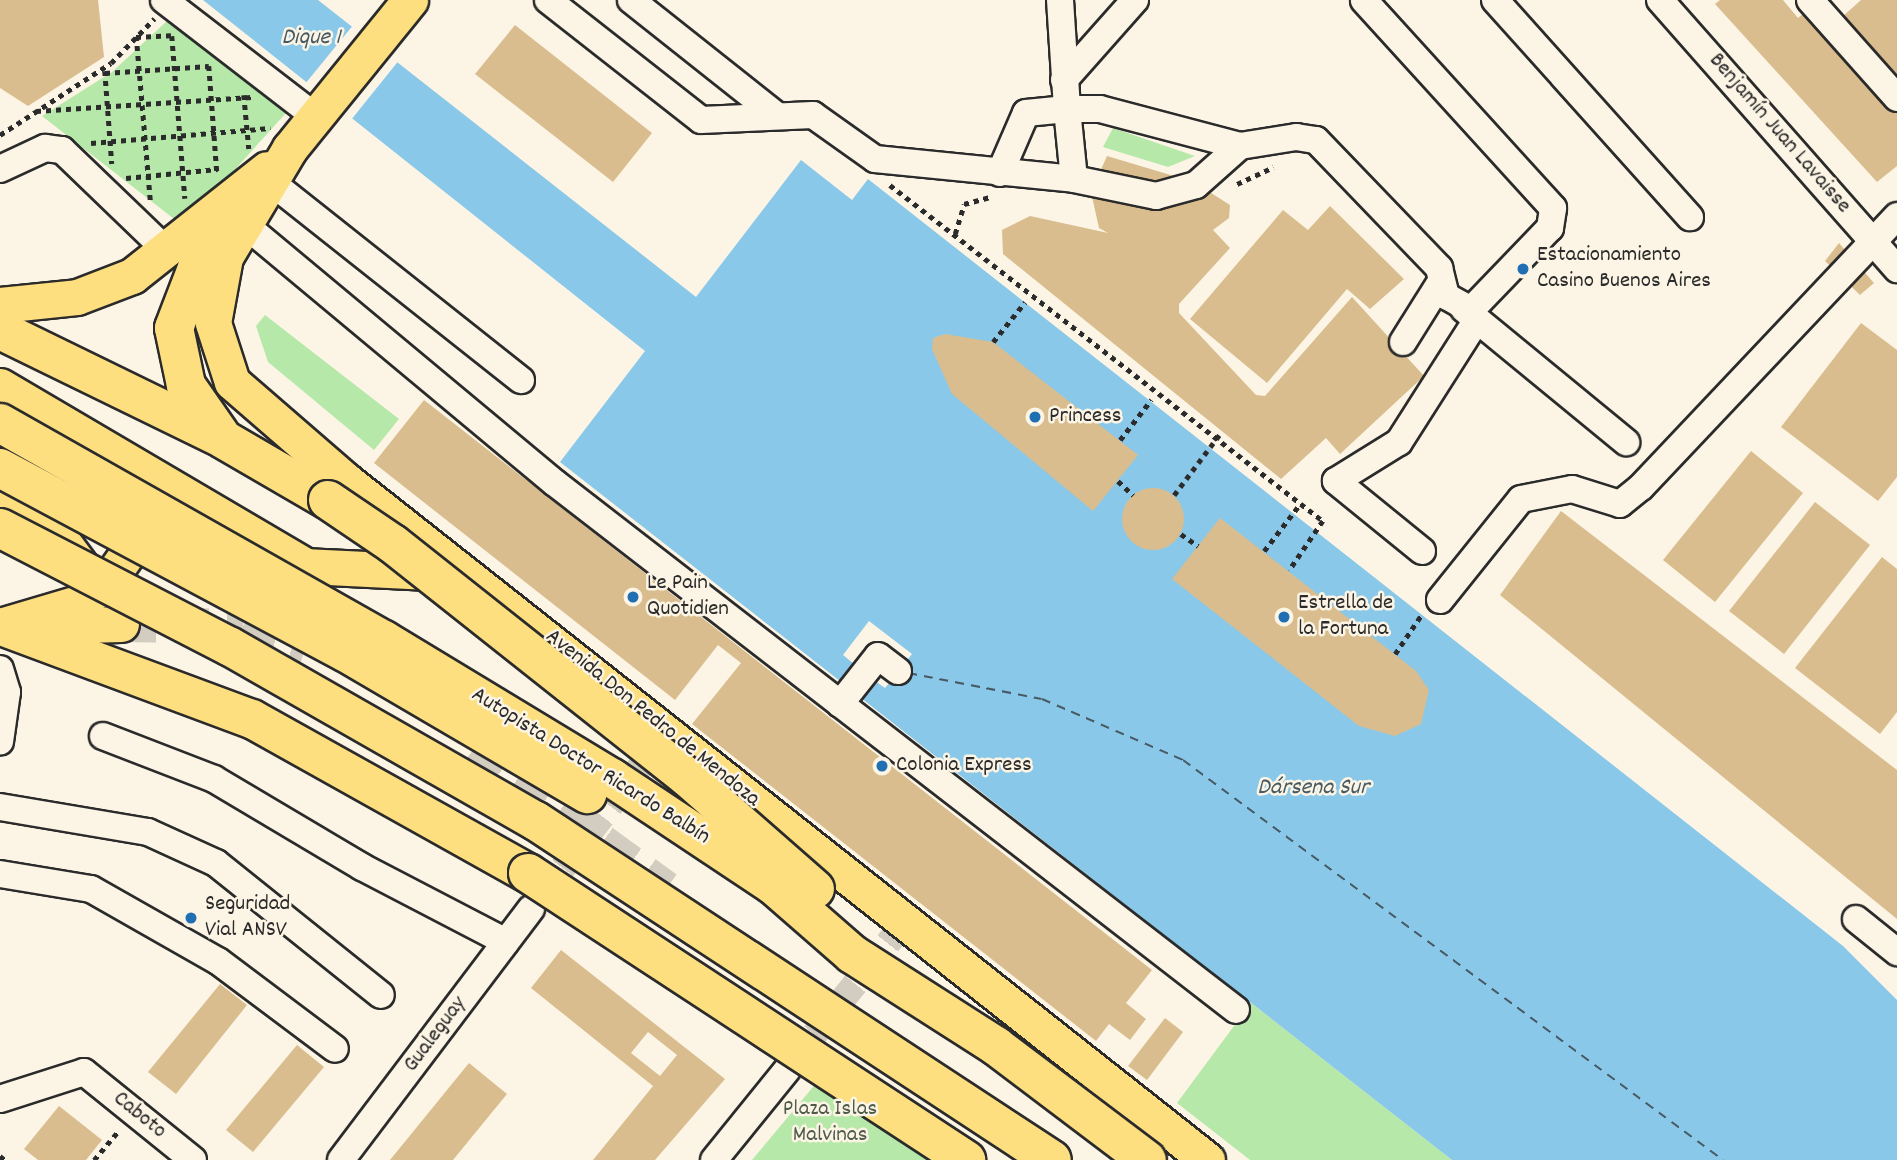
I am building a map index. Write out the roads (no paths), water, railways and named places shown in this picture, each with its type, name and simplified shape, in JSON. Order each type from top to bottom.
[{"type":"highway","points":[[223,439],[191,395],[176,357],[177,267],[244,224]]},
{"type":"highway","points":[[0,330],[62,356],[223,439],[393,544],[687,778],[996,1046]]},
{"type":"highway","name":"Autopista Doctor Ricardo Balbín","points":[[0,422],[349,620],[601,771],[773,885],[852,954],[996,1046],[1147,1160]]},
{"type":"highway","points":[[0,468],[439,705],[852,954]]},
{"type":"highway","points":[[0,506],[57,534],[82,570]]},
{"type":"highway","points":[[0,528],[82,570],[536,821],[1052,1160]]},
{"type":"highway","points":[[1,627],[252,719],[966,1160]]},
{"type":"main road","points":[[0,304],[90,293],[177,267],[410,0]]},
{"type":"main road","name":"Avenida Don Pedro de Mendoza","points":[[304,124],[225,257],[213,300],[216,347],[227,374],[308,450],[468,572],[1207,1160]]},
{"type":"main road","points":[[0,386],[313,569],[468,572]]},
{"type":"main road","points":[[1,627],[78,603],[123,563],[137,505],[128,476],[110,450]]},
{"type":"main road","points":[[1,627],[121,624]]},
{"type":"street","points":[[548,0],[701,120],[775,114],[813,115],[874,159],[1000,184],[1074,179],[1156,195],[1196,185],[1240,146]]},
{"type":"street","points":[[631,0],[775,114]]},
{"type":"street","points":[[1060,0],[1074,179]]},
{"type":"street","points":[[1065,80],[1135,0]]},
{"type":"street","points":[[1364,0],[1553,208],[1540,240],[1469,314],[1399,442],[1336,481],[1422,551]]},
{"type":"street","points":[[1495,0],[1690,217]]},
{"type":"street","name":"Benjamín Juan Lavaisse","points":[[1660,0],[1897,269]]},
{"type":"street","points":[[1810,0],[1897,98]]},
{"type":"street","points":[[167,2],[286,95],[304,124]]},
{"type":"street","points":[[1000,184],[1026,113],[1100,109],[1240,146],[1296,137],[1325,146],[1438,268],[1440,283],[1469,314],[1626,442]]},
{"type":"street","points":[[7,166],[45,148],[62,150],[177,267]]},
{"type":"street","points":[[271,182],[521,380]]},
{"type":"street","points":[[1432,606],[1521,499],[1572,489],[1620,503],[1641,487],[1806,318],[1871,239],[1897,216]]},
{"type":"street","points":[[244,224],[555,483],[1236,1010]]},
{"type":"street","points":[[1403,342],[1440,283]]},
{"type":"street","points":[[840,704],[878,656],[898,671]]},
{"type":"street","points":[[0,669],[6,692],[0,742]]},
{"type":"street","points":[[103,736],[214,779],[506,942]]},
{"type":"street","points":[[0,807],[148,832],[216,863],[381,995]]},
{"type":"street","points":[[0,874],[91,889],[218,961],[335,1049]]},
{"type":"street","name":"Gualeguay","points":[[341,1160],[506,942],[530,891]]},
{"type":"street","points":[[1856,919],[1897,952]]},
{"type":"street","points":[[714,1160],[787,1070]]},
{"type":"street","name":"Caboto","points":[[0,1099],[84,1072],[194,1160]]},
{"type":"street","points":[[1105,1160],[1144,1110]]},
{"type":"water","name":"Dársena Sur","points":[[203,0],[318,0],[696,297],[801,160],[852,200],[868,179],[1843,946],[1897,1000],[1897,1160],[1452,1160],[861,698],[875,681],[885,688],[912,654],[869,621],[843,655],[854,664],[840,681],[560,462],[645,351]]},
{"type":"tunnel","points":[[121,624],[243,626],[306,647]]},
{"type":"tunnel","points":[[539,899],[662,738]]},
{"type":"tunnel","points":[[474,748],[666,888]]},
{"type":"tunnel","points":[[790,1065],[905,922]]},
{"type":"place","name":"Estacionamiento Casino Buenos Aires","points":[[1523,269]]},
{"type":"place","name":"Princess","points":[[1035,417]]},
{"type":"place","name":"Le Pain Quotidien","points":[[633,597]]},
{"type":"place","name":"Estrella de la Fortuna","points":[[1284,617]]},
{"type":"place","name":"Colonia Express","points":[[882,766]]},
{"type":"place","name":"Seguridad Vial ANSV","points":[[191,918]]},
{"type":"water label","name":"Dique 1","points":[[311,39]]},
{"type":"park label","name":"Plaza Islas Malvinas","points":[[830,1123]]}]
